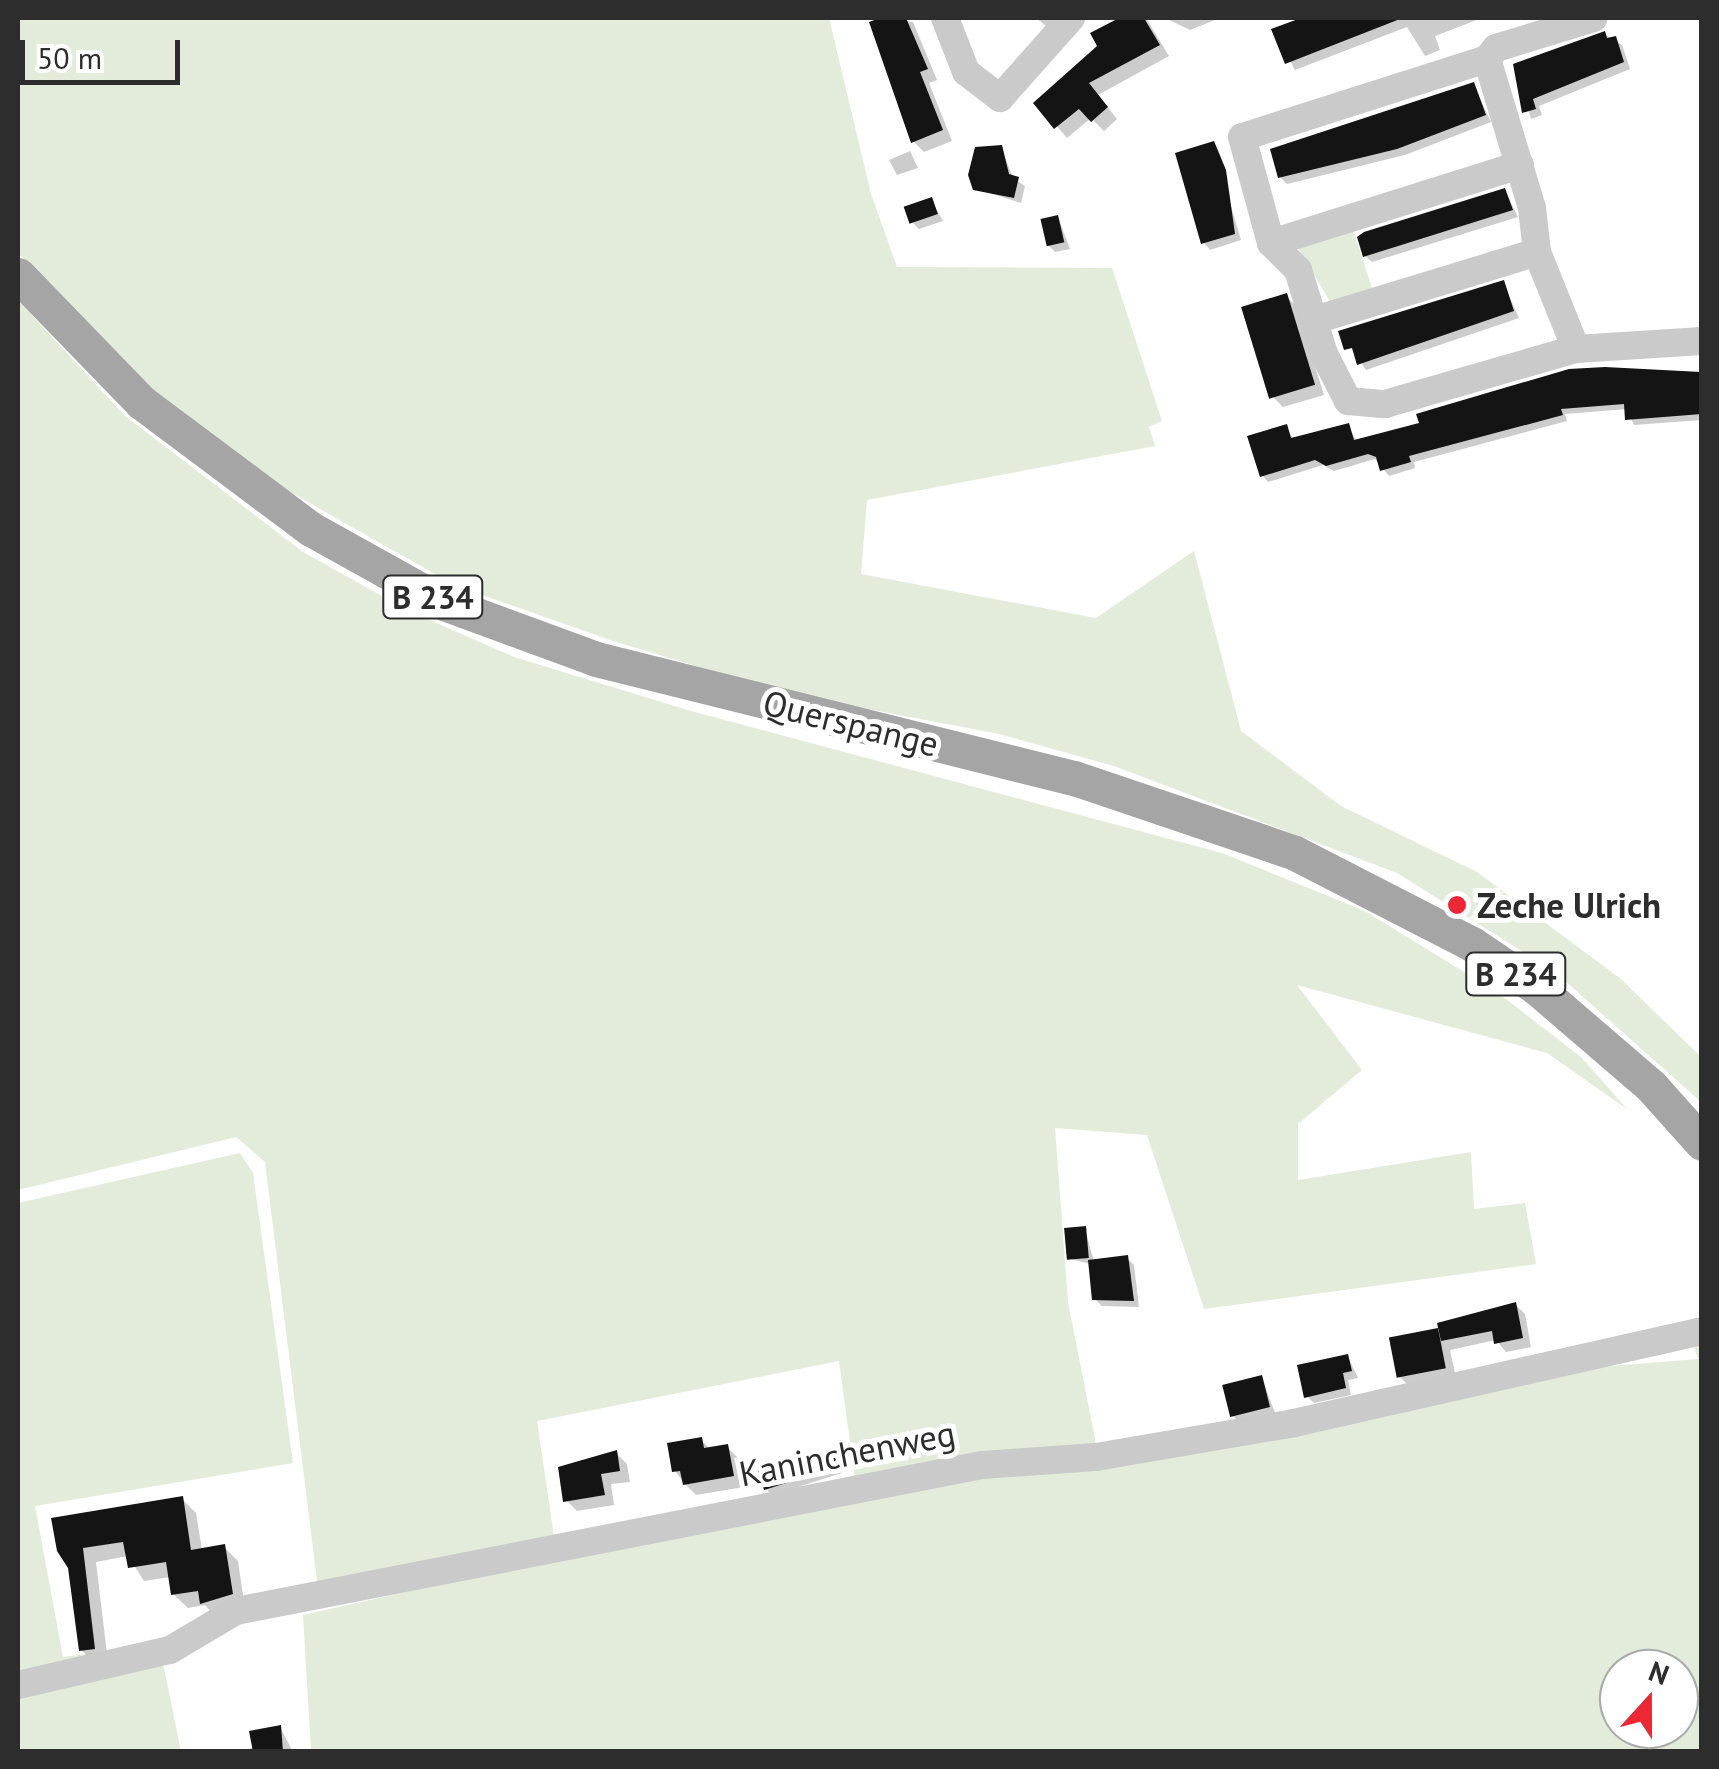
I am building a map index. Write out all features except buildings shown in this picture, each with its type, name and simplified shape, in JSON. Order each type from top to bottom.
[{"type":"main road","name":"Querspange","points":[[18,275],[141,402],[311,529],[444,603],[596,660],[1074,778],[1295,854],[1472,944],[1538,988],[1650,1086],[1702,1143]]},
{"type":"street","points":[[946,18],[966,72],[1000,98],[1071,18]]},
{"type":"street","points":[[1594,18],[1496,48],[1487,59],[1242,137],[1271,243],[1298,270],[1338,390],[1364,406],[1576,349],[1702,341]]},
{"type":"street","points":[[1487,59],[1520,164],[1538,252],[1576,349]]},
{"type":"street","points":[[1271,243],[1520,164]]},
{"type":"street","points":[[1315,320],[1538,252]]},
{"type":"street","name":"Kaninchenweg","points":[[18,1685],[170,1650],[236,1611],[982,1465],[1096,1457],[1294,1423],[1702,1332]]},
{"type":"green space","points":[[18,18],[829,18],[871,194],[897,267],[1112,268],[1162,421],[1149,427],[1155,446],[867,500],[861,574],[1096,618],[1194,551],[1241,731],[1341,806],[1477,872],[1621,979],[1701,1057],[1701,1102],[1555,972],[1397,873],[1114,766],[999,734],[789,694],[610,640],[454,585],[241,464],[147,389],[18,253]]},
{"type":"green space","points":[[1352,226],[1372,288],[1331,303],[1299,250],[1302,237]]},
{"type":"green space","points":[[18,300],[124,415],[303,552],[407,610],[514,657],[691,711],[1222,853],[1365,911],[1498,993],[1581,1057],[1627,1109],[1547,1053],[1297,985],[1362,1070],[1298,1124],[1298,1180],[1471,1152],[1474,1209],[1525,1203],[1536,1264],[1204,1309],[1147,1135],[1055,1128],[1068,1302],[1097,1449],[855,1479],[839,1361],[537,1421],[555,1543],[318,1589],[265,1162],[236,1137],[18,1190]]},
{"type":"green space","points":[[240,1153],[253,1173],[293,1463],[35,1506],[63,1657],[159,1644],[181,1751],[18,1751],[18,1203]]},
{"type":"green space","points":[[1701,1343],[1701,1751],[311,1751],[303,1615],[654,1536],[1598,1367],[1698,1359],[1693,1344]]},
{"type":"place","name":"Zeche Ulrich","points":[[1457,905]]}]
